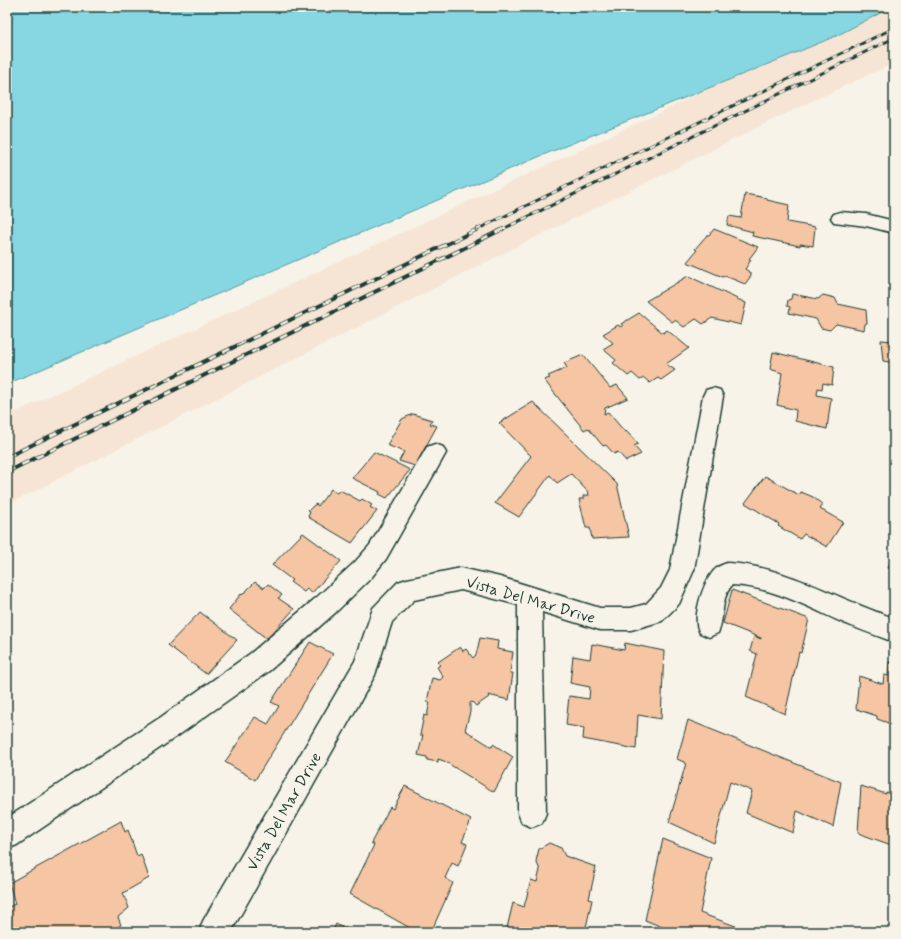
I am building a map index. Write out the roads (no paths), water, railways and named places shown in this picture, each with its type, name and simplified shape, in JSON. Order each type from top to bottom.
[{"type":"street","points":[[840,218],[866,220],[894,227]]},
{"type":"street","name":"Vista Del Mar Drive","points":[[214,932],[366,666],[382,616],[407,590],[461,579],[500,588],[600,619],[631,619],[653,613],[670,596],[682,570],[713,396]]},
{"type":"street","points":[[7,835],[170,726],[260,662],[326,605],[363,570],[378,552],[435,453]]},
{"type":"street","points":[[709,625],[711,599],[719,582],[727,574],[741,574],[759,576],[780,582],[849,613],[894,630]]},
{"type":"street","points":[[530,597],[532,813]]},
{"type":"water","points":[[7,7],[892,7],[836,36],[543,155],[7,384]]},
{"type":"railway","points":[[476,230],[894,28]]},
{"type":"railway","points":[[501,230],[894,38]]},
{"type":"railway","points":[[7,457],[478,229]]},
{"type":"railway","points":[[7,472],[503,229]]}]
